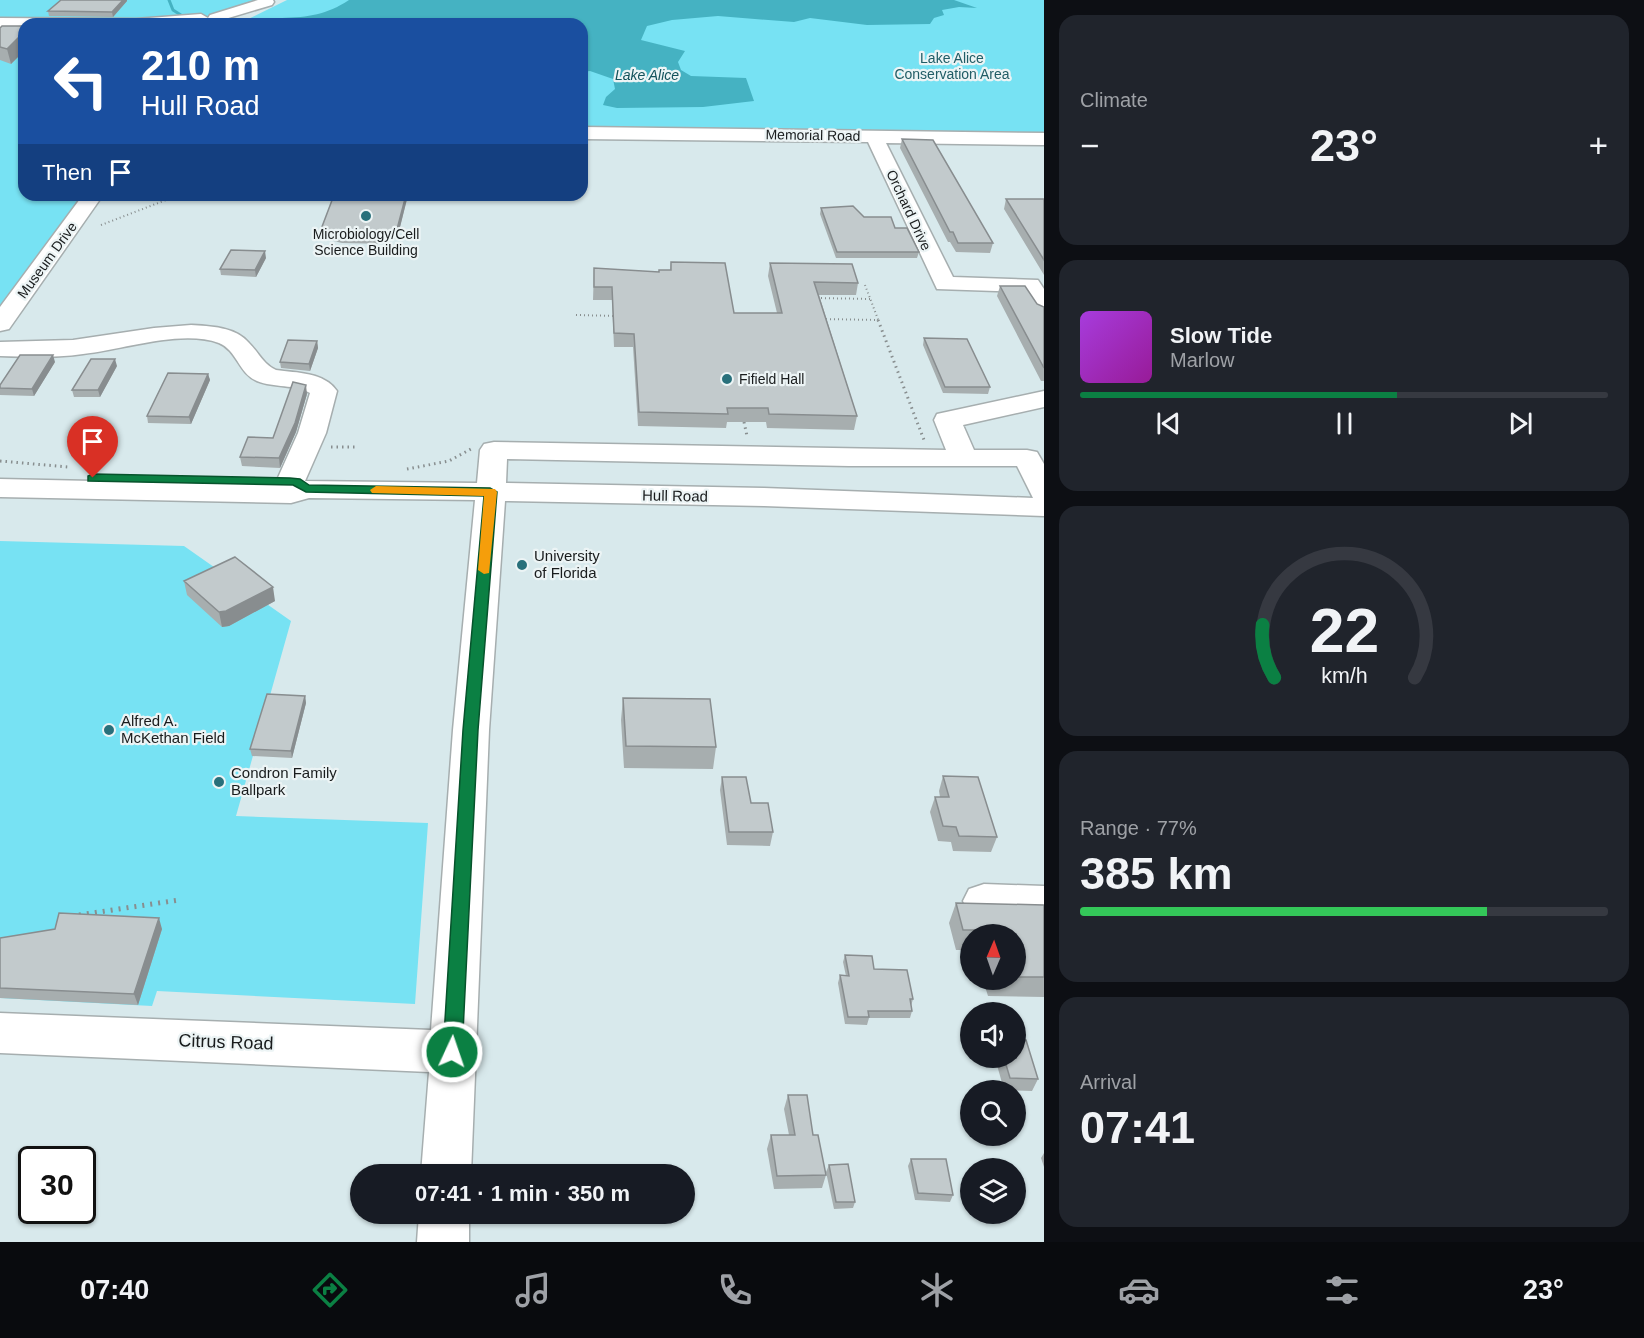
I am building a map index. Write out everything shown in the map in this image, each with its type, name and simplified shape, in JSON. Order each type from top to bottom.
[{"type":"street","points":[[223,18],[270,1]]},
{"type":"street","points":[[0,23],[18,23]]},
{"type":"street","name":"Memorial Road","points":[[588,133],[1044,139]]},
{"type":"street","name":"Orchard Drive","points":[[874,136],[945,284],[1030,285],[1044,309]]},
{"type":"street","name":"Museum Drive","points":[[0,324],[89,201]]},
{"type":"street","points":[[0,349],[81,347],[182,334],[207,334],[231,340],[241,346],[253,367],[259,372],[272,377],[312,384],[324,391],[298,485]]},
{"type":"street","points":[[963,457],[947,420],[1044,399]]},
{"type":"street","points":[[446,1164],[471,730],[494,450],[849,458],[1027,458],[1044,493]]},
{"type":"street","name":"Hull Road","points":[[0,476],[1044,507]]},
{"type":"street","name":"Hull Road","points":[[0,488],[291,494],[298,485]]},
{"type":"street","points":[[984,901],[1044,903]]},
{"type":"street","name":"Citrus Road","points":[[0,1033],[452,1052]]},
{"type":"street","points":[[443,1242],[444,1224]]},
{"type":"path","points":[[101,225],[163,201]]},
{"type":"path","points":[[865,285],[928,449]]},
{"type":"path","points":[[816,298],[870,299]]},
{"type":"path","points":[[576,315],[623,316]]},
{"type":"path","points":[[820,319],[878,320]]},
{"type":"path","points":[[404,470],[449,461],[474,447]]},
{"type":"path","points":[[76,915],[179,900]]},
{"type":"shaded area","name":"University of Florida","points":[[0,0],[1044,0],[1044,1242],[0,1242]]},
{"type":"green space","points":[[0,0],[256,0],[214,17],[204,18],[0,19]]},
{"type":"green space","name":"Lake Alice Conservation Area","points":[[287,0],[1044,0],[1044,134],[588,131],[588,18],[250,18]]},
{"type":"green space","points":[[0,26],[18,30],[18,201],[80,201],[0,309]]},
{"type":"green space","points":[[0,541],[184,546],[291,621],[236,816],[428,823],[415,1004],[157,991],[152,1006],[0,998]]},
{"type":"water","name":"Lake Alice","points":[[349,0],[954,0],[977,8],[959,7],[942,10],[944,15],[934,18],[930,24],[867,25],[810,18],[794,22],[718,16],[672,20],[647,26],[641,40],[685,51],[678,62],[681,70],[691,76],[746,78],[754,101],[703,107],[617,108],[603,105],[606,97],[615,89],[613,79],[588,71],[588,18],[282,18],[309,16]]},
{"type":"building","points":[[61,0],[123,0],[112,12],[48,11]]},
{"type":"building","points":[[18,26],[18,38],[7,49],[0,47],[0,28]]},
{"type":"building","points":[[902,139],[933,140],[993,243],[958,243],[953,232],[950,232]]},
{"type":"building","points":[[1006,199],[1044,199],[1044,260]]},
{"type":"building","name":"Microbiology/Cell Science Building","points":[[332,201],[404,201],[396,233],[389,232],[387,238],[342,237],[320,232]]},
{"type":"building","points":[[853,206],[864,217],[891,217],[895,228],[907,228],[919,252],[837,252],[821,208]]},
{"type":"building","points":[[231,250],[265,251],[255,270],[220,269]]},
{"type":"building","points":[[671,262],[725,263],[734,313],[782,313],[770,263],[852,264],[858,283],[814,282],[857,416],[769,414],[768,408],[727,408],[728,414],[639,412],[634,334],[614,333],[612,287],[594,287],[594,268],[659,272],[659,270],[671,270]]},
{"type":"building","points":[[1000,286],[1025,286],[1037,304],[1044,307],[1044,368]]},
{"type":"building","points":[[924,338],[967,339],[990,387],[945,387]]},
{"type":"building","points":[[288,340],[317,341],[309,364],[280,362]]},
{"type":"building","points":[[20,355],[53,355],[32,389],[0,388],[0,385]]},
{"type":"building","points":[[91,359],[115,359],[98,390],[72,390]]},
{"type":"building","points":[[168,373],[208,374],[189,417],[147,416]]},
{"type":"building","points":[[293,382],[306,385],[295,423],[279,458],[240,457],[248,437],[273,438]]},
{"type":"building","points":[[235,557],[273,587],[226,611],[219,612],[184,581]]},
{"type":"building","points":[[267,694],[305,696],[291,751],[250,749]]},
{"type":"building","points":[[623,698],[710,699],[716,747],[626,746]]},
{"type":"building","points":[[943,776],[978,777],[997,837],[959,836],[956,827],[943,826],[935,797],[949,797]]},
{"type":"building","points":[[722,777],[746,777],[751,803],[768,803],[773,832],[729,832]]},
{"type":"building","points":[[956,903],[1044,905],[1044,977],[1026,977],[1026,924],[961,924]]},
{"type":"building","points":[[59,913],[159,918],[134,994],[0,988],[0,938],[55,929]]},
{"type":"building","points":[[845,955],[872,956],[874,969],[907,970],[913,999],[910,999],[912,1011],[868,1011],[869,1017],[848,1017],[840,975],[849,976]]},
{"type":"building","points":[[1026,1040],[1038,1079],[1010,1078],[1007,1068],[1026,1068]]},
{"type":"building","points":[[788,1095],[807,1095],[813,1135],[818,1135],[826,1175],[777,1176],[771,1135],[795,1135]]},
{"type":"building","points":[[911,1159],[946,1159],[953,1195],[918,1193]]},
{"type":"building","points":[[848,1164],[855,1202],[836,1202],[829,1165]]},
{"type":"waterway","points":[[169,0],[173,10],[184,17]]},
{"type":"slow traffic","points":[[376,490],[490,492],[484,570]]},
{"type":"place","name":"Microbiology/Cell Science Building","points":[[366,216]]},
{"type":"place","name":"Fifield Hall","points":[[727,379]]},
{"type":"place","name":"University of Florida","points":[[522,565]]},
{"type":"place","name":"Alfred A. McKethan Field","points":[[109,730]]},
{"type":"place","name":"Condron Family Ballpark","points":[[219,782]]},
{"type":"route","points":[[93,478],[296,482],[306,489],[490,492],[471,730],[452,1052]]}]
